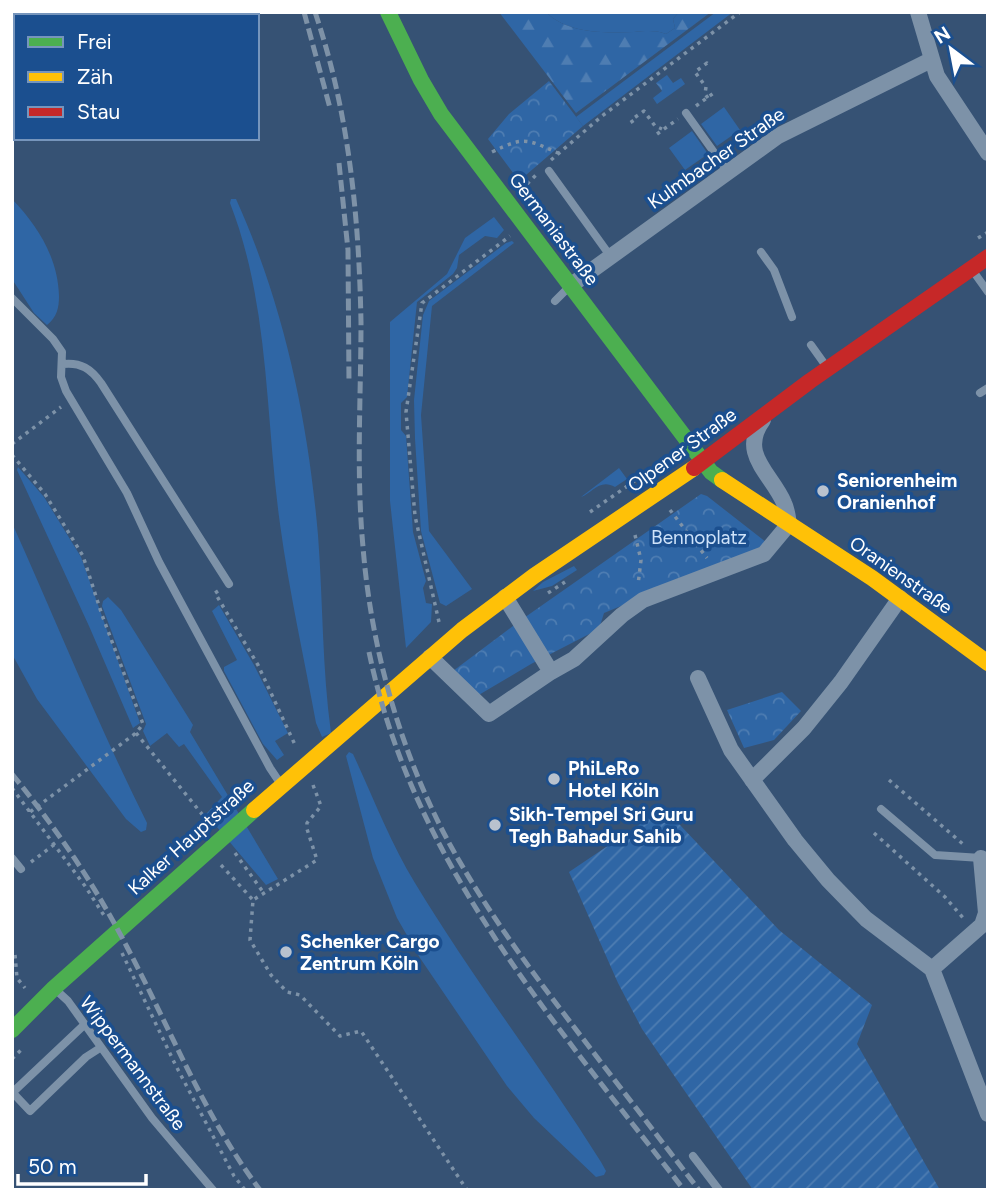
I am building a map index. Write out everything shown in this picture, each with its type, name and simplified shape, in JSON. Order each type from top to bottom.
[{"type":"main road","name":"Germaniastraße","points":[[388,12],[441,114],[702,461]]},
{"type":"main road","name":"Olpener Straße","points":[[402,681],[505,597],[674,483],[827,368],[988,257]]},
{"type":"main road","name":"Oranienstraße","points":[[702,461],[716,477],[900,598],[988,663]]},
{"type":"main road","name":"Kalker Hauptstraße","points":[[12,1030],[54,988],[402,681]]},
{"type":"street","points":[[918,12],[931,60],[940,80],[988,153]]},
{"type":"street","name":"Kulmbacher Straße","points":[[570,286],[784,132],[931,60]]},
{"type":"street","points":[[430,657],[489,714],[574,659],[622,615],[643,600],[764,554],[789,524],[784,502],[761,466],[754,447],[757,428],[769,413]]},
{"type":"street","points":[[505,597],[551,672]]},
{"type":"street","points":[[752,780],[804,727],[841,682],[900,598]]},
{"type":"street","points":[[698,678],[731,750],[795,840],[828,880],[866,919],[932,969],[988,1114]]},
{"type":"street","points":[[932,969],[982,925],[986,913],[981,858]]},
{"type":"lane","points":[[686,113],[728,172]]},
{"type":"lane","points":[[549,167],[611,257]]},
{"type":"lane","points":[[761,252],[774,270],[792,317]]},
{"type":"lane","points":[[971,268],[988,292]]},
{"type":"lane","points":[[555,301],[570,286]]},
{"type":"lane","points":[[12,298],[53,339],[62,352],[61,377],[71,400],[127,493],[159,562],[270,768],[282,785]]},
{"type":"lane","points":[[811,345],[827,368]]},
{"type":"lane","points":[[62,364],[74,363],[83,366],[93,372],[102,383],[229,584]]},
{"type":"lane","points":[[881,809],[935,855],[981,858]]},
{"type":"lane","points":[[12,858],[20,869]]},
{"type":"lane","name":"Wippermannstraße","points":[[54,988],[68,1002],[152,1118],[213,1190]]},
{"type":"lane","points":[[84,1025],[12,1093],[30,1111],[86,1057],[100,1048]]},
{"type":"lane","points":[[693,1156],[719,1190]]},
{"type":"path","points":[[549,167],[558,153],[740,12]]},
{"type":"path","points":[[708,98],[705,94],[706,87],[695,72],[707,62],[710,66]]},
{"type":"path","points":[[657,134],[715,92]]},
{"type":"path","points":[[633,123],[631,120],[644,111],[655,126],[663,130]]},
{"type":"path","points":[[490,153],[513,141],[527,140],[558,153]]},
{"type":"path","points":[[520,191],[539,172]]},
{"type":"path","points":[[439,624],[415,516],[407,412],[422,303],[525,226]]},
{"type":"path","points":[[12,443],[71,400]]},
{"type":"path","points":[[12,455],[45,494],[83,556],[102,615],[144,724],[136,733],[30,811]]},
{"type":"path","points":[[670,510],[718,571]]},
{"type":"path","points":[[635,535],[641,560],[638,588],[643,600]]},
{"type":"path","points":[[229,584],[215,593],[258,665],[290,734]]},
{"type":"path","points":[[136,733],[210,824]]},
{"type":"path","points":[[889,780],[981,858]]},
{"type":"path","points":[[12,788],[106,918]]},
{"type":"path","points":[[253,900],[317,860],[307,823],[321,806],[320,800]]},
{"type":"path","points":[[874,833],[944,897],[975,931]]},
{"type":"path","points":[[20,869],[55,844]]},
{"type":"path","points":[[234,852],[263,892]]},
{"type":"path","points":[[217,861],[253,900],[250,940],[271,975],[287,992],[300,995],[341,1036],[362,1031],[467,1190]]},
{"type":"path","points":[[122,953],[233,1176],[245,1190]]},
{"type":"path","points":[[15,955],[17,978],[21,983]]},
{"type":"green space","points":[[499,12],[546,12],[565,25],[587,31],[650,31],[666,34],[675,28],[673,19],[679,12],[711,12],[576,113]]},
{"type":"green space","points":[[546,12],[679,12],[673,19],[675,28],[666,34],[650,31],[587,31],[565,25]]},
{"type":"green space","points":[[716,12],[733,12],[583,126],[576,117]]},
{"type":"green space","points":[[667,75],[673,83],[681,78],[685,84],[657,104],[653,98],[662,91],[656,83]]},
{"type":"green space","points":[[549,81],[583,126],[519,181],[488,139],[509,114]]},
{"type":"green space","points":[[724,107],[740,130],[717,146],[701,124]]},
{"type":"green space","points":[[692,131],[708,154],[685,170],[669,148]]},
{"type":"green space","points":[[12,199],[45,243],[55,269],[59,304],[47,325],[34,313],[12,279]]},
{"type":"green space","points":[[231,199],[236,199],[268,280],[291,364],[308,449],[318,535],[324,659],[331,733],[322,737],[316,723],[284,549],[253,281]]},
{"type":"green space","points":[[494,217],[504,230],[497,238],[485,236],[459,255],[453,274],[417,302],[407,397],[401,403],[401,430],[406,436],[413,532],[426,581],[423,588],[426,603],[432,604],[431,622],[406,648],[390,501],[390,322],[447,274],[465,238]]},
{"type":"green space","points":[[512,241],[514,243],[432,306],[421,415],[429,531],[472,589],[446,606],[440,603],[421,531],[414,400],[423,315],[429,301]]},
{"type":"green space","points":[[18,467],[44,497],[81,557],[140,723],[133,728],[17,470]]},
{"type":"green space","points":[[619,468],[627,479],[615,487],[601,485],[581,497]]},
{"type":"green space","name":"Bennoplatz","points":[[701,494],[766,542],[761,548],[604,613],[599,629],[477,696],[453,671],[521,620]]},
{"type":"green space","points":[[12,523],[147,823],[146,830],[141,832],[126,819],[37,699],[12,654]]},
{"type":"green space","points":[[574,566],[577,570],[552,586],[533,591],[543,582]]},
{"type":"green space","points":[[108,597],[121,610],[193,725],[190,732],[278,879],[266,885],[206,814],[222,797],[184,744],[179,747],[167,733],[150,746],[143,731],[146,724],[102,606]]},
{"type":"green space","points":[[219,605],[254,665],[288,733],[275,741],[284,755],[277,760],[263,744],[224,671],[224,667],[237,660],[212,611]]},
{"type":"green space","points":[[782,692],[801,711],[774,740],[744,748],[727,710]]},
{"type":"green space","points":[[349,752],[353,754],[390,836],[415,883],[601,1162],[606,1171],[604,1175],[596,1177],[534,1118],[507,1086],[420,958],[397,918],[373,858],[346,756]]},
{"type":"green space","points":[[664,808],[779,930],[872,1005],[857,1044],[940,1190],[753,1190],[642,1029],[618,983],[569,872]]},
{"type":"railway","points":[[304,12],[330,108]]},
{"type":"railway","points":[[315,12],[327,50],[344,126],[355,204],[361,322],[360,491],[367,585],[381,661],[402,735],[448,841],[492,913],[523,959],[699,1190]]},
{"type":"railway","points":[[339,163],[348,250],[349,383]]},
{"type":"railway","points":[[369,652],[390,729],[419,802],[454,871],[539,1002],[684,1190]]},
{"type":"railway","points":[[12,774],[59,836],[102,901],[205,1102],[240,1162],[260,1190]]},
{"type":"traffic: fast","points":[[388,12],[441,114],[711,472],[722,480]]},
{"type":"traffic: fast","points":[[12,1030],[54,988],[254,810]]},
{"type":"traffic: slow","points":[[254,810],[462,630],[534,576],[694,468]]},
{"type":"traffic: slow","points":[[722,480],[872,578],[988,663]]},
{"type":"traffic: jam","points":[[694,468],[810,381],[988,257]]},
{"type":"place","name":"Seniorenheim Oranienhof","points":[[823,491]]},
{"type":"place","name":"PhiLeRo Hotel Köln","points":[[554,779]]},
{"type":"place","name":"Sikh-Tempel Sri Guru Tegh Bahadur Sahib","points":[[495,825]]},
{"type":"place","name":"Schenker Cargo Zentrum Köln","points":[[286,952]]}]
